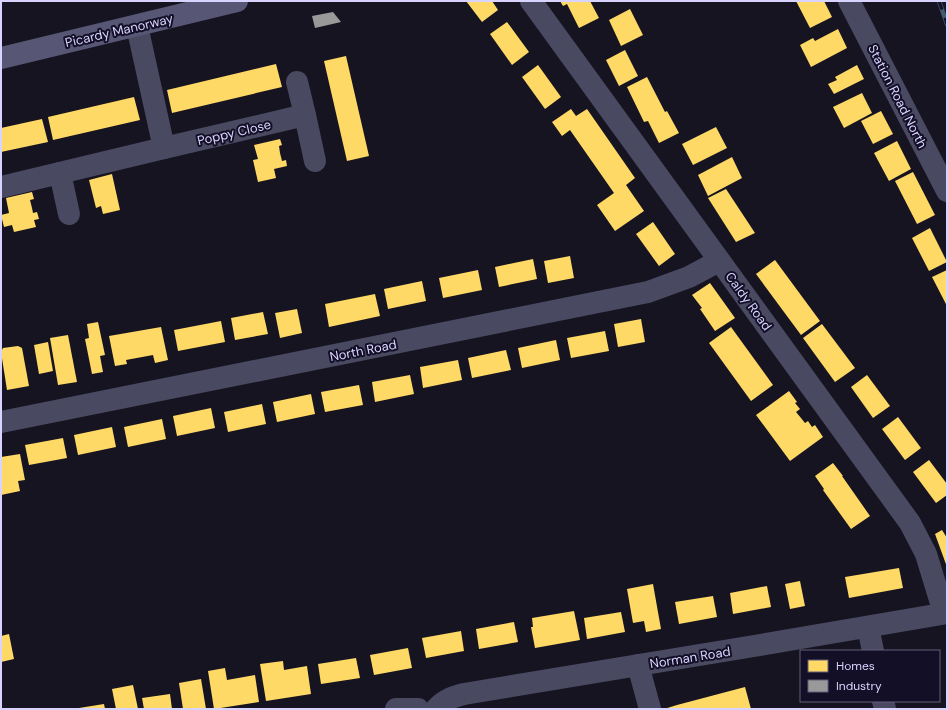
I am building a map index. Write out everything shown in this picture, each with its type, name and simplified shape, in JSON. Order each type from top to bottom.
[{"type":"main road","name":"Picardy Manorway","points":[[1,58],[237,1]]},
{"type":"street","name":"Caldy Road","points":[[531,1],[910,523],[926,554],[946,613]]},
{"type":"street","name":"Station Road North","points":[[849,1],[947,191]]},
{"type":"street","points":[[137,26],[164,148]]},
{"type":"street","points":[[297,82],[315,161]]},
{"type":"street","name":"Poppy Close","points":[[1,187],[304,115]]},
{"type":"street","points":[[60,173],[69,214]]},
{"type":"street","name":"North Road","points":[[1,422],[648,292],[689,277],[719,261]]},
{"type":"street","name":"Norman Road","points":[[436,709],[441,703],[450,698],[464,694],[946,613]]},
{"type":"street","points":[[868,626],[873,650]]},
{"type":"street","points":[[638,665],[650,709]]},
{"type":"street","points":[[396,709],[418,709]]},
{"type":"building: Homes","points":[[466,1],[492,1],[498,10],[482,22]]},
{"type":"building: Homes","points":[[560,1],[590,1],[599,18],[579,28],[567,4],[563,6]]},
{"type":"building: Homes","points":[[796,1],[824,1],[832,17],[810,28]]},
{"type":"building: Homes","points":[[630,9],[643,35],[621,46],[609,20]]},
{"type":"building: Homes","points":[[507,22],[529,52],[512,65],[490,34]]},
{"type":"building: Homes","points":[[838,29],[847,48],[811,67],[800,45],[813,38],[815,41]]},
{"type":"building: Homes","points":[[625,50],[638,76],[619,86],[606,60]]},
{"type":"building: Homes","points":[[346,56],[369,156],[347,161],[324,61]]},
{"type":"building: Homes","points":[[276,64],[282,87],[172,113],[167,90]]},
{"type":"building: Homes","points":[[538,65],[561,97],[545,109],[522,77]]},
{"type":"building: Homes","points":[[857,65],[864,79],[834,94],[828,84],[837,80],[835,77]]},
{"type":"building: Homes","points":[[647,77],[665,112],[667,111],[679,133],[659,143],[648,121],[644,122],[627,87]]},
{"type":"building: Homes","points":[[862,93],[872,113],[844,128],[833,107]]},
{"type":"building: Homes","points":[[134,97],[140,120],[53,140],[48,117]]},
{"type":"building: Homes","points":[[571,109],[576,116],[587,109],[635,178],[626,185],[644,211],[615,231],[597,205],[614,193],[570,130],[562,136],[552,122]]},
{"type":"building: Homes","points":[[881,111],[893,134],[873,144],[861,121]]},
{"type":"building: Homes","points":[[42,119],[48,142],[1,152],[1,128]]},
{"type":"building: Homes","points":[[716,127],[727,148],[693,165],[682,144]]},
{"type":"building: Homes","points":[[280,139],[282,145],[279,146],[282,161],[286,160],[287,166],[274,169],[276,178],[258,182],[253,160],[258,159],[254,145]]},
{"type":"building: Homes","points":[[897,141],[911,169],[889,181],[874,153]]},
{"type":"building: Homes","points":[[732,157],[742,178],[708,196],[698,175]]},
{"type":"building: Homes","points":[[913,172],[935,215],[917,224],[895,181]]},
{"type":"building: Homes","points":[[112,174],[120,210],[103,214],[101,206],[96,208],[89,180]]},
{"type":"building: Homes","points":[[726,189],[755,233],[736,242],[708,198]]},
{"type":"building: Homes","points":[[32,192],[34,199],[30,200],[33,213],[37,212],[39,219],[34,220],[36,227],[14,232],[12,225],[4,227],[1,215],[9,213],[6,198]]},
{"type":"building: Homes","points":[[653,222],[675,254],[659,266],[636,234]]},
{"type":"building: Homes","points":[[930,228],[947,262],[929,271],[912,238]]},
{"type":"building: Homes","points":[[570,256],[574,278],[548,283],[544,261]]},
{"type":"building: Homes","points":[[533,259],[537,279],[499,287],[495,267]]},
{"type":"building: Homes","points":[[775,260],[820,321],[801,335],[756,274]]},
{"type":"building: Homes","points":[[478,270],[482,290],[443,298],[439,278]]},
{"type":"building: Homes","points":[[947,270],[947,306],[932,277]]},
{"type":"building: Homes","points":[[422,281],[426,301],[388,309],[384,289]]},
{"type":"building: Homes","points":[[710,283],[735,318],[715,331],[700,309],[702,308],[692,295]]},
{"type":"building: Homes","points":[[375,294],[380,316],[329,327],[325,304]]},
{"type":"building: Homes","points":[[297,309],[302,333],[280,338],[275,313]]},
{"type":"building: Homes","points":[[263,312],[268,334],[235,340],[231,318]]},
{"type":"building: Homes","points":[[641,319],[645,342],[618,347],[614,324]]},
{"type":"building: Homes","points":[[221,321],[225,342],[178,351],[174,330]]},
{"type":"building: Homes","points":[[98,322],[105,355],[100,356],[103,372],[92,374],[85,339],[89,338],[87,324]]},
{"type":"building: Homes","points":[[822,324],[855,368],[835,382],[803,338]]},
{"type":"building: Homes","points":[[161,327],[168,360],[155,363],[153,355],[126,360],[127,364],[115,366],[109,336]]},
{"type":"building: Homes","points":[[731,327],[773,385],[751,401],[709,343]]},
{"type":"building: Homes","points":[[605,331],[609,351],[571,358],[567,338]]},
{"type":"building: Homes","points":[[68,335],[77,382],[58,385],[50,338]]},
{"type":"building: Homes","points":[[556,340],[560,360],[522,368],[518,348]]},
{"type":"building: Homes","points":[[48,342],[53,371],[39,374],[34,345]]},
{"type":"building: Homes","points":[[18,346],[22,348],[29,386],[7,390],[1,352],[3,348]]},
{"type":"building: Homes","points":[[506,350],[511,370],[472,378],[468,358]]},
{"type":"building: Homes","points":[[458,360],[462,380],[423,388],[420,367]]},
{"type":"building: Homes","points":[[410,375],[414,394],[375,402],[372,382]]},
{"type":"building: Homes","points":[[867,375],[890,406],[873,418],[851,387]]},
{"type":"building: Homes","points":[[359,385],[363,405],[325,412],[321,392]]},
{"type":"building: Homes","points":[[789,391],[800,409],[796,412],[805,423],[808,421],[812,427],[815,425],[823,437],[790,461],[756,415]]},
{"type":"building: Homes","points":[[311,394],[315,414],[277,422],[273,402]]},
{"type":"building: Homes","points":[[262,404],[266,424],[228,432],[224,412]]},
{"type":"building: Homes","points":[[211,408],[215,428],[177,436],[173,416]]},
{"type":"building: Homes","points":[[898,417],[921,448],[905,460],[882,429]]},
{"type":"building: Homes","points":[[162,419],[166,439],[128,447],[124,427]]},
{"type":"building: Homes","points":[[112,427],[116,447],[78,455],[74,435]]},
{"type":"building: Homes","points":[[63,438],[67,458],[29,465],[25,445]]},
{"type":"building: Homes","points":[[20,454],[25,480],[18,481],[20,491],[1,495],[1,457]]},
{"type":"building: Homes","points":[[929,460],[947,484],[947,495],[936,503],[913,472]]},
{"type":"building: Homes","points":[[833,463],[870,516],[851,529],[823,490],[824,489],[815,476]]},
{"type":"building: Homes","points":[[942,530],[947,538],[947,567],[935,534]]},
{"type":"building: Homes","points":[[899,568],[903,588],[849,598],[845,577]]},
{"type":"building: Homes","points":[[800,581],[805,606],[790,609],[785,584]]},
{"type":"building: Homes","points":[[653,584],[661,629],[646,632],[644,621],[633,623],[627,589]]},
{"type":"building: Homes","points":[[767,586],[771,607],[733,614],[730,593]]},
{"type":"building: Homes","points":[[713,596],[717,617],[679,624],[675,602]]},
{"type":"building: Homes","points":[[574,611],[580,640],[535,648],[531,627],[533,627],[532,618]]},
{"type":"building: Homes","points":[[621,612],[625,632],[587,639],[584,618]]},
{"type":"building: Homes","points":[[514,622],[518,642],[479,649],[476,629]]},
{"type":"building: Homes","points":[[461,631],[464,651],[426,658],[422,638]]},
{"type":"building: Homes","points":[[9,634],[14,659],[1,662],[1,636]]},
{"type":"building: Homes","points":[[408,648],[412,668],[374,675],[370,655]]},
{"type":"building: Homes","points":[[356,658],[360,678],[321,684],[318,664]]},
{"type":"building: Homes","points":[[283,661],[284,670],[307,666],[311,694],[266,701],[260,664]]},
{"type":"building: Homes","points":[[225,668],[227,680],[255,675],[259,702],[214,709],[208,671]]},
{"type":"building: Homes","points":[[201,679],[206,709],[183,709],[179,683]]},
{"type":"building: Homes","points":[[133,685],[138,709],[116,709],[112,689]]},
{"type":"building: Homes","points":[[745,687],[751,709],[664,709],[677,705]]},
{"type":"building: Homes","points":[[170,694],[172,709],[144,709],[142,698]]},
{"type":"building: Homes","points":[[104,704],[105,709],[79,709],[79,708]]},
{"type":"building: Industry","points":[[333,12],[341,22],[315,28],[312,16]]},
{"type":"railway","points":[[939,1],[947,24]]}]
